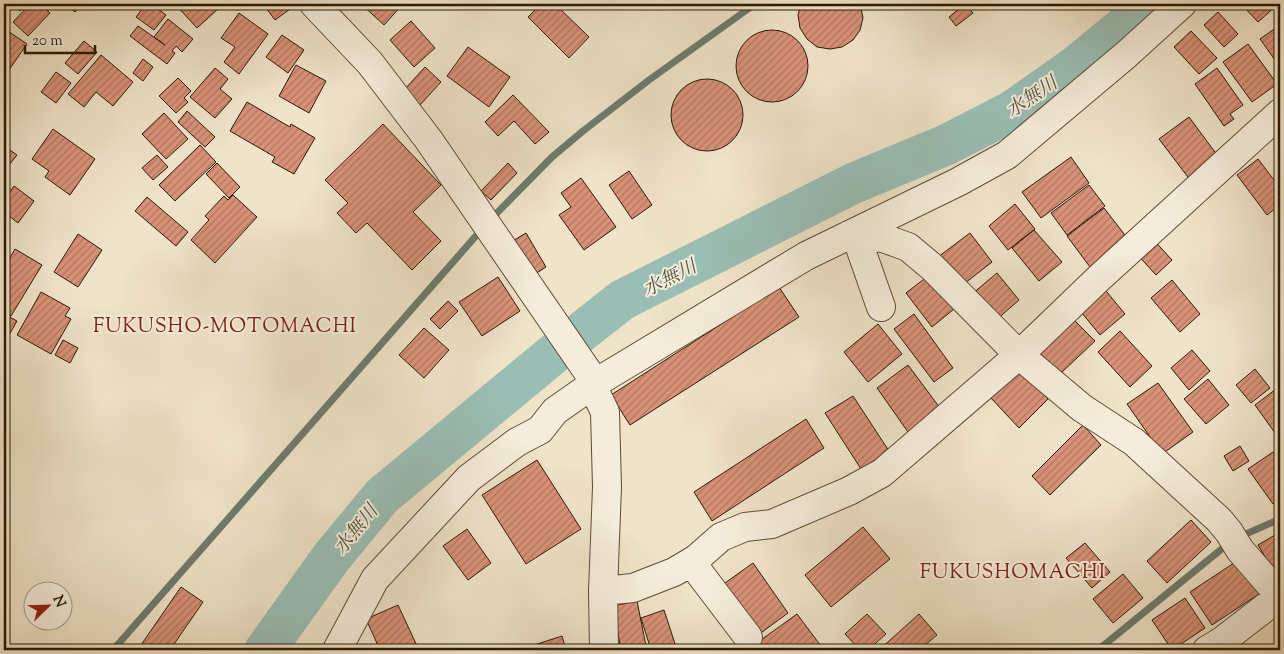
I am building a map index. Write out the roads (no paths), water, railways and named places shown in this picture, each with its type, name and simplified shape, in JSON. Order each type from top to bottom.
[{"type":"street","points":[[314,4],[370,63],[428,139],[550,316],[590,378],[605,412],[607,487],[603,591],[604,650]]},
{"type":"street","points":[[336,650],[375,579],[469,478],[517,442],[540,430],[555,410],[590,378],[806,256],[958,182],[1007,155],[1182,4]]},
{"type":"street","points":[[603,591],[633,588],[674,572],[696,559],[721,538],[745,527],[772,524],[849,490],[882,473],[1019,355],[1098,279],[1280,114]]},
{"type":"street","points":[[852,235],[881,306]]},
{"type":"street","points":[[852,235],[883,238],[908,247],[932,267],[1019,355],[1082,408],[1134,442],[1219,520],[1280,596],[1222,641],[1207,650]]},
{"type":"street","points":[[691,562],[748,637]]},
{"type":"waterway","points":[[491,219],[552,157],[583,131],[649,80],[755,4]]},
{"type":"waterway","name":"水無川","points":[[265,650],[331,558],[382,496],[551,356],[622,300],[854,183],[946,145],[1012,111],[1076,66],[1151,4]]},
{"type":"waterway","points":[[113,650],[482,229]]},
{"type":"waterway","points":[[1239,537],[1280,519]]},
{"type":"waterway","points":[[1098,650],[1229,543]]},
{"type":"district","name":"FUKUSHO-MOTOMACHI","points":[[225,325]]},
{"type":"district","name":"FUKUSHOMACHI","points":[[1013,571]]}]
